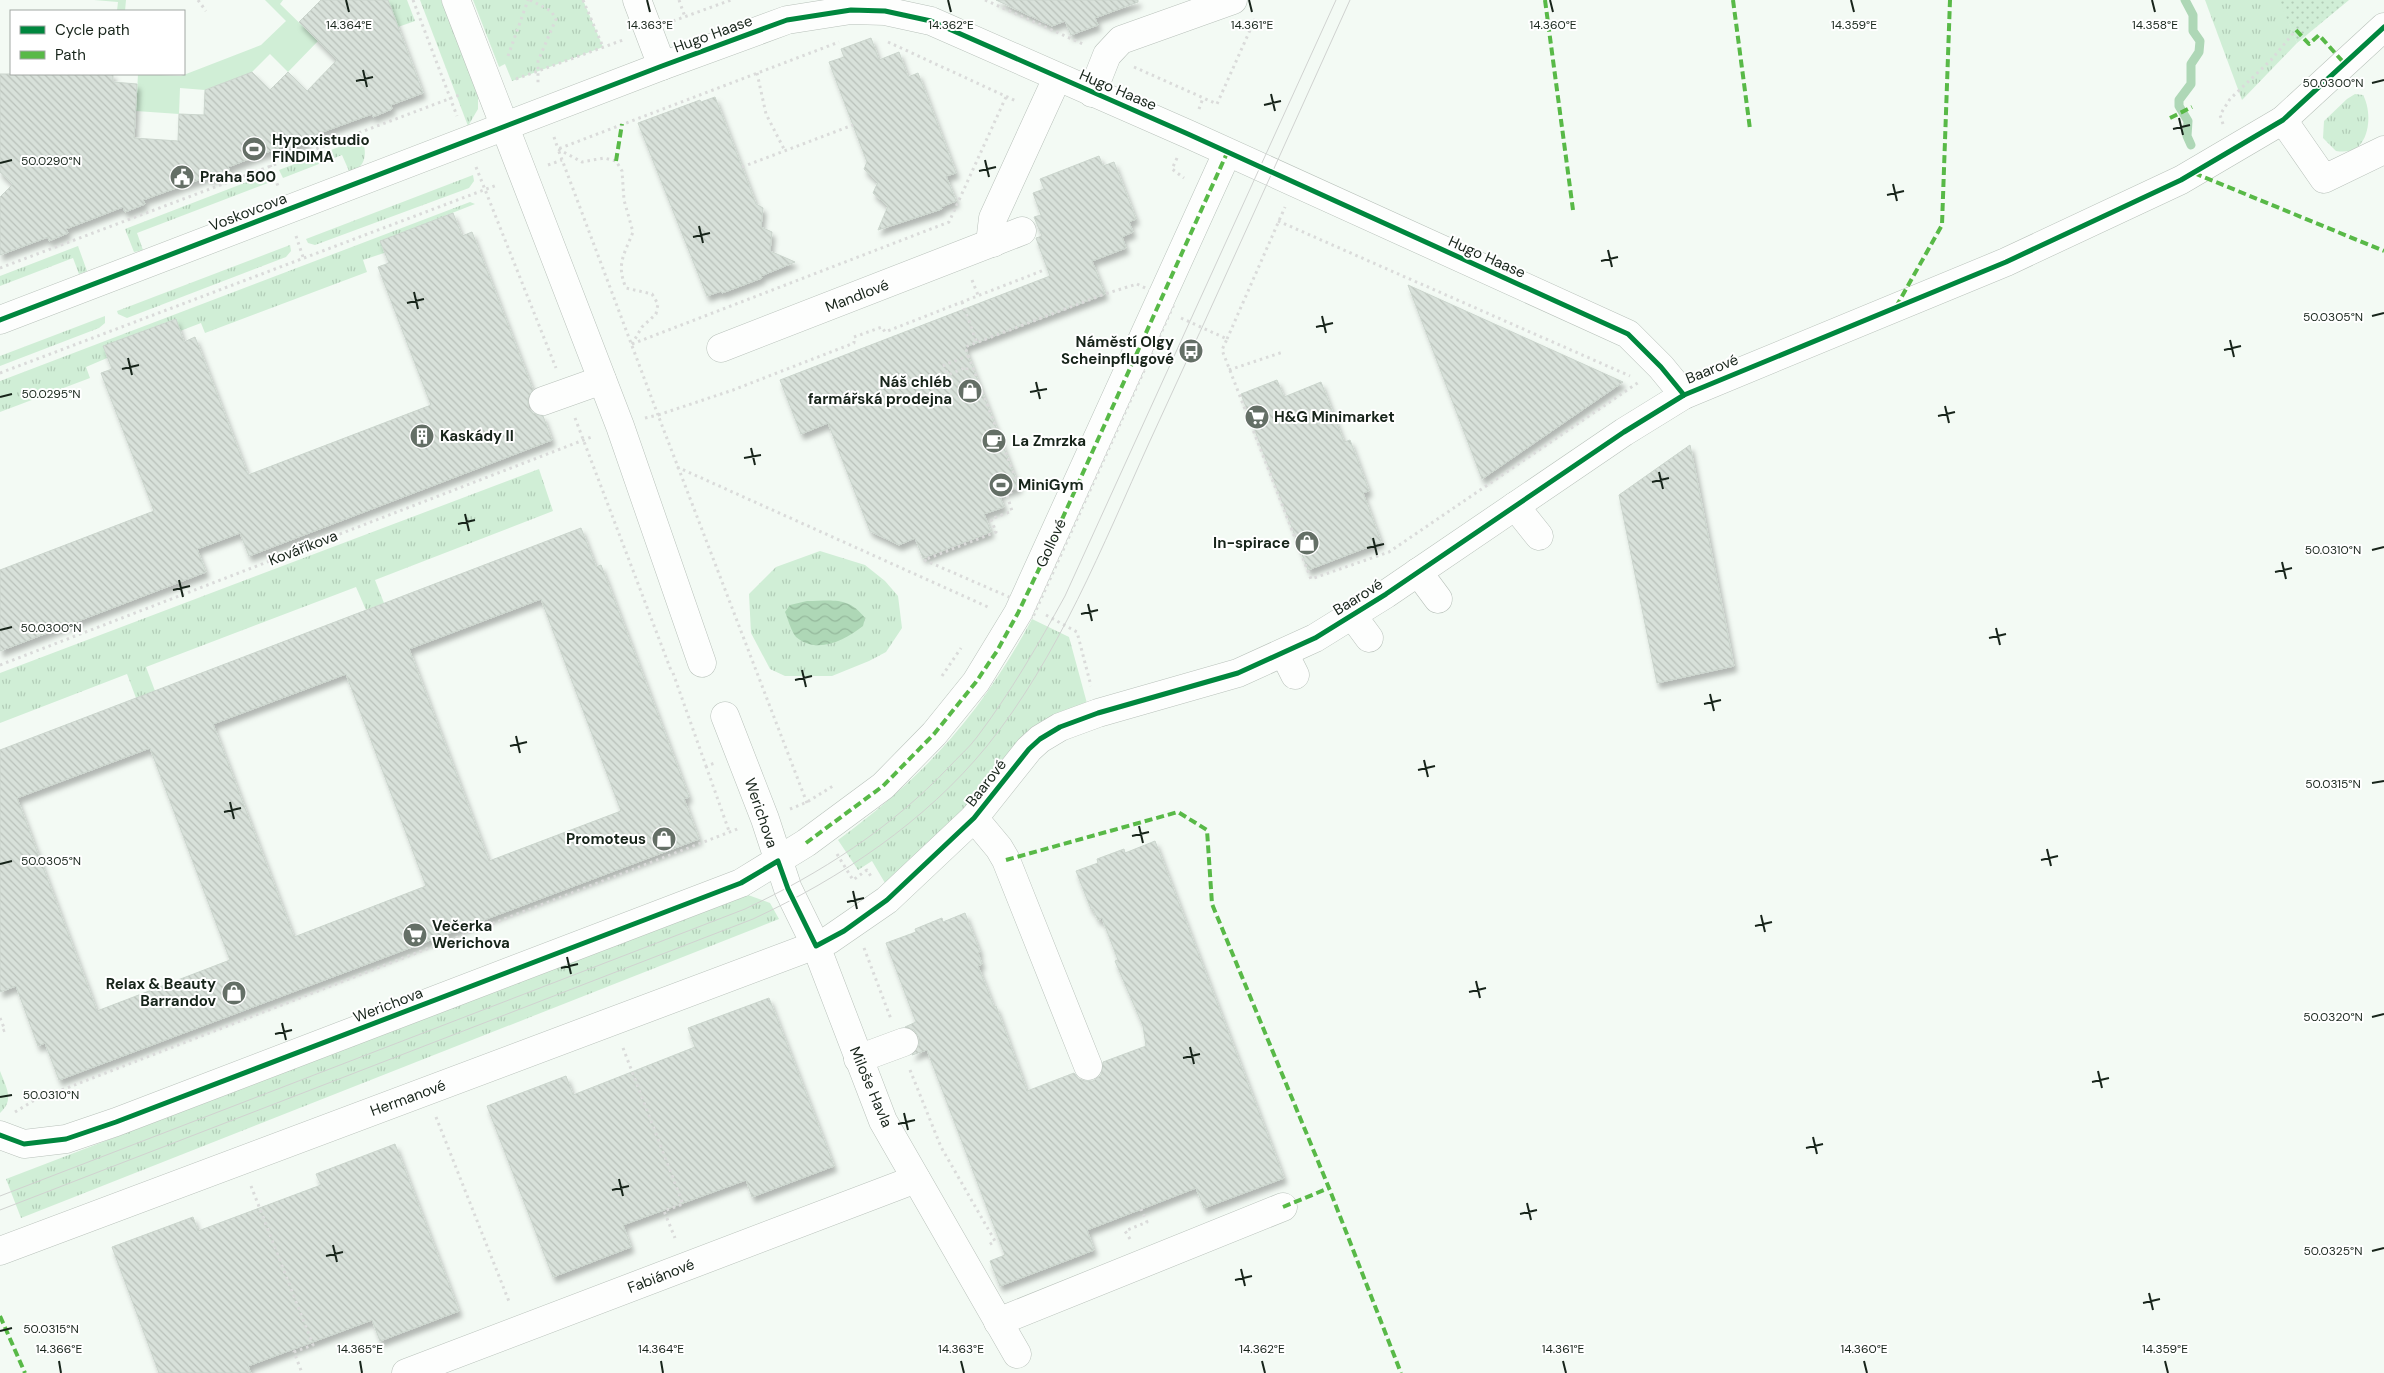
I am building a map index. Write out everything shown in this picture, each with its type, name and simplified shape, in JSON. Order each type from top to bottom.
[{"type":"street","points":[[456,0],[499,80],[505,127],[602,380],[702,663]]},
{"type":"street","points":[[637,0],[662,66]]},
{"type":"street","points":[[1092,93],[1107,55],[1121,40],[1233,0]]},
{"type":"street","name":"Hugo Haase","points":[[505,127],[662,66],[785,10],[851,10],[886,5],[931,20],[1628,334],[1661,367],[1684,395]]},
{"type":"street","name":"Baarové","points":[[887,900],[974,818],[1029,749],[1060,726],[1098,713],[1238,673],[1290,664],[1315,638],[1418,572],[1624,432],[1684,395],[2006,262],[2180,180],[2283,120],[2384,27]]},
{"type":"street","points":[[993,243],[991,235],[993,218],[1057,78]]},
{"type":"street","points":[[2283,120],[2324,179],[2384,150]]},
{"type":"street","name":"Voskovcova","points":[[0,320],[505,127]]},
{"type":"street","name":"Gollové","points":[[778,861],[883,786],[934,734],[976,682],[1029,607],[1162,296],[1227,154]]},
{"type":"street","name":"Mandlové","points":[[721,348],[1022,231]]},
{"type":"street","points":[[555,397],[602,380]]},
{"type":"street","points":[[1516,506],[1539,536]]},
{"type":"street","points":[[1418,572],[1438,599]]},
{"type":"street","points":[[1352,615],[1369,638]]},
{"type":"street","name":"Werichova","points":[[4,1126],[24,1144],[66,1139],[116,1122],[741,883],[778,861],[765,820],[725,716]]},
{"type":"street","points":[[974,818],[999,848],[1006,860],[1088,1066]]},
{"type":"street","name":"Miloše Havla","points":[[778,861],[788,889],[816,946],[883,1121],[1017,1354]]},
{"type":"street","name":"Hermanové","points":[[0,1251],[816,946],[844,931],[887,900]]},
{"type":"street","points":[[858,1059],[902,1043]]},
{"type":"street","name":"Fabiánové","points":[[406,1373],[916,1179]]},
{"type":"street","points":[[998,1322],[1284,1207]]},
{"type":"path","points":[[198,0],[206,11]]},
{"type":"path","points":[[413,0],[485,190],[555,397],[583,441],[672,673]]},
{"type":"path","points":[[499,80],[529,0],[551,11],[556,19],[538,61],[538,83],[558,149],[677,466],[807,802],[814,837],[853,880],[868,870],[887,900]]},
{"type":"path","points":[[583,0],[603,47]]},
{"type":"path","points":[[678,0],[684,17]]},
{"type":"path","points":[[0,268],[499,80],[512,81],[731,0]]},
{"type":"path","points":[[2235,149],[2224,128],[2220,114],[2221,111],[2230,99],[2271,60],[2296,30]]},
{"type":"path","points":[[881,39],[1021,103]]},
{"type":"path","points":[[558,149],[843,40]]},
{"type":"path","points":[[757,73],[766,114],[785,151]]},
{"type":"path","points":[[632,344],[949,222],[1006,97]]},
{"type":"path","points":[[742,168],[853,125]]},
{"type":"path","points":[[558,149],[582,162],[604,158],[616,161],[622,171],[624,200],[633,232],[620,268],[622,280],[626,288],[652,294],[658,304],[656,314],[642,327],[632,344]]},
{"type":"path","points":[[0,373],[562,160]]},
{"type":"path","points":[[1278,221],[1640,381],[1389,552],[1311,579],[1222,350],[1278,221],[1296,184]]},
{"type":"path","points":[[977,343],[962,302],[1044,270]]},
{"type":"path","points":[[971,279],[978,296]]},
{"type":"path","points":[[1029,607],[1175,302],[1137,284],[1105,294],[965,347],[1019,487],[1006,494],[1012,510],[991,519],[996,532],[924,560],[998,592],[1077,632],[1098,713]]},
{"type":"path","points":[[1215,334],[1227,339]]},
{"type":"path","points":[[1229,370],[1283,352]]},
{"type":"path","points":[[967,370],[966,367],[948,375],[944,365],[968,356]]},
{"type":"path","points":[[677,466],[988,607]]},
{"type":"path","points":[[984,614],[998,592]]},
{"type":"path","points":[[938,682],[966,641]]},
{"type":"path","points":[[706,766],[729,831]]},
{"type":"path","points":[[4,1126],[33,1101],[729,831],[765,820],[807,802],[836,784]]},
{"type":"path","points":[[864,942],[866,953],[940,1146],[995,1240],[984,1248]]},
{"type":"path","points":[[0,1018],[4,1030],[0,1032]]},
{"type":"path","points":[[623,1048],[683,1204],[664,1211],[675,1238]]},
{"type":"path","points":[[436,1116],[510,1304]]},
{"type":"path","points":[[250,1185],[313,1345],[294,1352],[302,1373]]},
{"type":"green space","points":[[94,0],[126,0],[125,10],[117,10],[118,2]]},
{"type":"green space","points":[[265,0],[283,0],[280,4],[318,41],[288,72],[270,54],[252,72],[205,90],[180,88],[179,114],[136,111],[138,75],[185,75],[261,45],[286,21]]},
{"type":"green space","points":[[388,0],[407,0],[415,21],[398,27]]},
{"type":"green space","points":[[420,0],[441,0],[478,94],[478,109],[468,126]]},
{"type":"green space","points":[[473,0],[583,0],[603,47],[512,81],[505,64],[499,67]]},
{"type":"green space","points":[[2205,0],[2280,0],[2297,43],[2242,100]]},
{"type":"green space","points":[[2279,0],[2349,0],[2297,43]]},
{"type":"green space","points":[[2355,94],[2363,95],[2366,101],[2368,123],[2365,137],[2356,148],[2336,151],[2323,138],[2324,121]]},
{"type":"green space","points":[[362,138],[365,149],[364,159],[355,170],[349,171],[342,155],[283,178],[279,170]]},
{"type":"green space","points":[[265,175],[268,183],[137,233],[143,250],[134,252],[125,229]]},
{"type":"green space","points":[[473,175],[474,181],[469,188],[315,245],[308,243],[306,239]]},
{"type":"green space","points":[[470,202],[475,204],[381,241],[384,253],[363,260],[367,272],[205,333],[201,323],[180,331],[175,319],[104,346],[107,358],[86,367],[90,378],[0,412],[0,381]]},
{"type":"green space","points":[[290,245],[291,251],[286,257],[127,318],[118,314],[117,311]]},
{"type":"green space","points":[[78,246],[87,271],[79,274],[73,258],[0,286],[0,276]]},
{"type":"green space","points":[[105,316],[105,323],[99,328],[0,366],[0,356]]},
{"type":"green space","points":[[539,469],[553,511],[375,580],[384,603],[366,610],[356,587],[146,667],[155,691],[136,698],[127,674],[0,723],[0,673]]},
{"type":"green space","points":[[820,551],[865,565],[885,581],[898,596],[902,628],[886,652],[869,661],[832,676],[785,676],[770,669],[751,633],[749,594],[776,567]]},
{"type":"green space","points":[[1032,619],[1069,637],[1088,707],[971,802],[885,883],[872,861],[858,870],[838,840],[898,792],[948,741],[992,685]]},
{"type":"green space","points":[[748,895],[770,903],[779,919],[21,1218],[6,1179]]},
{"type":"green space","points":[[0,1071],[7,1088],[8,1098],[5,1108],[0,1113]]},
{"type":"water","points":[[807,601],[839,601],[846,603],[859,611],[865,618],[863,626],[831,644],[813,645],[804,642],[794,634],[785,612],[790,605]]},
{"type":"building","points":[[321,0],[388,0],[423,93],[391,105],[392,109],[373,117],[372,114],[306,138],[308,142],[288,149],[286,145],[228,167],[230,172],[210,179],[209,176],[143,200],[145,204],[125,212],[123,207],[66,229],[68,233],[49,241],[48,237],[0,255],[0,197],[13,184],[0,172],[0,74],[113,75],[113,82],[137,84],[134,138],[178,141],[179,114],[204,115],[205,90],[252,72],[270,90],[288,72],[307,91],[337,60],[299,22]]},
{"type":"building","points":[[996,0],[1138,0],[1138,2],[1095,18],[1098,25],[1071,35],[1065,21],[1052,26]]},
{"type":"building","points":[[871,38],[879,60],[899,52],[908,77],[918,73],[956,173],[946,176],[956,201],[941,207],[942,209],[878,230],[888,206],[873,193],[878,182],[864,169],[867,162],[829,62],[844,57],[841,49]]},
{"type":"building","points":[[715,97],[756,204],[763,208],[761,227],[772,232],[770,251],[795,262],[761,276],[762,278],[722,293],[721,291],[707,296],[638,123],[700,100],[701,102]]},
{"type":"building","points":[[1099,156],[1103,166],[1114,162],[1136,219],[1129,222],[1133,232],[1122,237],[1126,248],[1092,261],[1105,294],[965,347],[1019,487],[999,494],[1004,507],[984,514],[991,532],[923,558],[915,538],[899,545],[870,531],[828,423],[801,434],[780,380],[1050,276],[1036,238],[1042,236],[1034,217],[1041,215],[1033,193],[1044,189],[1040,179]]},
{"type":"building","name":"Kaskády II","points":[[453,213],[462,236],[472,232],[533,390],[528,398],[528,407],[533,413],[543,416],[552,440],[249,556],[240,533],[197,549],[206,572],[0,651],[0,570],[154,511],[101,373],[112,369],[103,346],[176,319],[184,342],[195,337],[248,475],[431,405],[378,267],[389,263],[380,241]]},
{"type":"building","points":[[1408,285],[1623,382],[1482,479]]},
{"type":"building","points":[[1277,380],[1284,397],[1321,382],[1344,442],[1350,440],[1369,491],[1363,493],[1381,542],[1308,570],[1241,394]]},
{"type":"building","points":[[1690,445],[1734,666],[1657,683],[1619,495]]},
{"type":"building","points":[[581,528],[596,567],[601,565],[689,797],[684,799],[699,839],[59,1080],[45,1043],[38,1046],[16,986],[0,992],[0,750]],"holes":[[[541,599],[621,811],[489,861],[409,649]],[[346,674],[426,886],[294,937],[213,724]],[[150,748],[230,960],[97,1011],[17,798]]]},
{"type":"building","points":[[1155,841],[1284,1178],[1204,1208],[1196,1188],[1087,1230],[1094,1250],[1000,1286],[990,1261],[1005,1255],[927,1050],[912,1055],[919,1045],[919,1037],[914,1030],[905,1027],[916,1022],[886,943],[916,932],[915,929],[942,918],[943,922],[965,913],[980,952],[978,953],[982,964],[978,966],[994,1007],[996,1006],[1027,1091],[1074,1073],[1079,1079],[1093,1081],[1101,1075],[1103,1062],[1146,1046],[1143,1026],[1115,961],[1118,960],[1102,918],[1098,920],[1093,909],[1091,909],[1076,871],[1098,863],[1097,859],[1124,849],[1125,853]]},
{"type":"building","points":[[769,998],[834,1166],[752,1197],[746,1180],[623,1225],[631,1247],[553,1277],[487,1106],[566,1076],[573,1095],[695,1047],[688,1028]]},
{"type":"building","points":[[395,1144],[459,1311],[380,1341],[372,1320],[248,1366],[251,1373],[159,1373],[112,1247],[193,1217],[198,1231],[321,1185],[316,1174]]},
{"type":"waterway","points":[[2185,0],[2193,15],[2193,31],[2200,41],[2199,52],[2191,64],[2191,84],[2179,100],[2179,106],[2188,121],[2187,136],[2191,145]]},
{"type":"tram line","points":[[0,1196],[745,909],[827,865],[879,830],[903,810],[971,745],[1024,668],[1065,596],[1336,0]]},
{"type":"tram line","points":[[0,1210],[753,919],[818,885],[880,846],[937,799],[963,774],[1012,712],[1036,676],[1077,600],[1350,0]]},
{"type":"marked path","points":[[1545,0],[1573,210]]},
{"type":"marked path","points":[[1733,0],[1750,129]]},
{"type":"marked path","points":[[1896,307],[1942,225],[1950,0]]},
{"type":"marked path","points":[[2296,30],[2309,44],[2319,35],[2344,63]]},
{"type":"marked path","points":[[2170,118],[2192,107]]},
{"type":"marked path","points":[[616,161],[622,124]]},
{"type":"marked path","points":[[806,843],[883,786],[934,734],[976,682],[997,651],[1018,613],[1050,546],[1227,153]]},
{"type":"marked path","points":[[2194,173],[2384,251]]},
{"type":"marked path","points":[[1006,860],[1178,812],[1207,830],[1212,904],[1329,1188],[1401,1373]]},
{"type":"marked path","points":[[1283,1207],[1329,1188]]},
{"type":"marked path","points":[[0,1316],[25,1373]]},
{"type":"cycle path","points":[[0,320],[662,66],[787,20],[851,10],[885,11],[931,21],[1188,134],[1628,334],[1661,367],[1684,395]]},
{"type":"cycle path","points":[[0,1135],[24,1144],[66,1139],[116,1122],[741,883],[778,861],[788,889],[816,946],[844,931],[887,900],[974,818],[1029,749],[1040,739],[1060,727],[1098,713],[1238,673],[1315,638],[1386,594],[1624,432],[1684,395],[2006,262],[2181,180],[2283,120],[2384,27]]},
{"type":"place","name":"Hypoxistudio FINDIMA","points":[[254,149]]},
{"type":"place","name":"Praha 500","points":[[182,177]]},
{"type":"place","name":"Náměstí Olgy Scheinpflugové","points":[[1191,351]]},
{"type":"place","name":"Náš chléb farmářská prodejna","points":[[970,391]]},
{"type":"place","name":"H&G Minimarket","points":[[1257,417]]},
{"type":"place","name":"Kaskády II","points":[[422,436]]},
{"type":"place","name":"La Zmrzka","points":[[994,441]]},
{"type":"place","name":"MiniGym","points":[[1001,485]]},
{"type":"place","name":"In-spirace","points":[[1307,543]]},
{"type":"place","name":"Promoteus","points":[[664,839]]},
{"type":"place","name":"Večerka Werichova","points":[[415,935]]},
{"type":"place","name":"Relax & Beauty Barrandov","points":[[234,993]]}]
